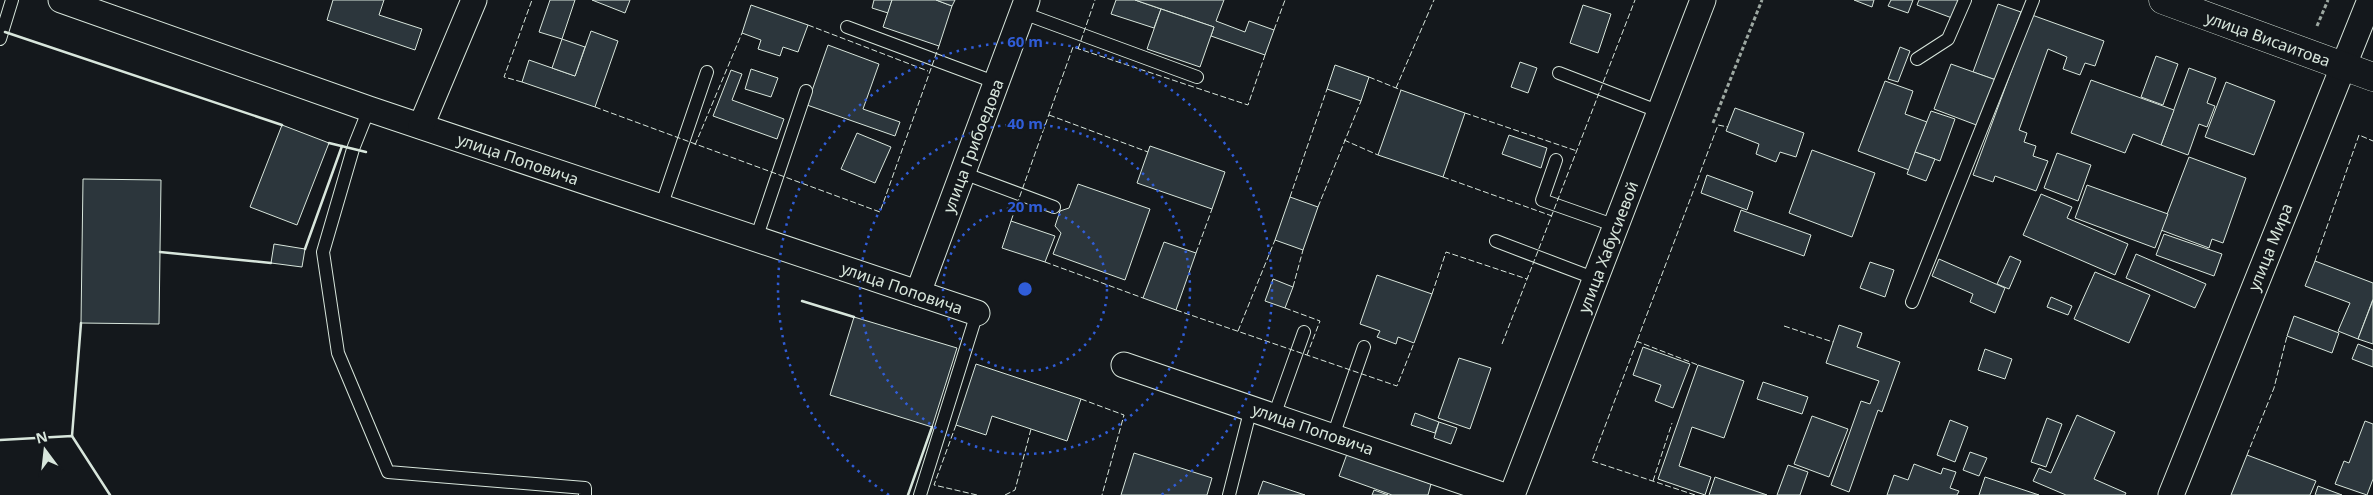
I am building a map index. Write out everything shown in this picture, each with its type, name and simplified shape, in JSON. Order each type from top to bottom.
[{"type":"main road","name":"улица Висаитова","points":[[2164,0],[2373,77]]},
{"type":"street","name":"улица Поповича","points":[[61,0],[370,109],[977,313]]},
{"type":"street","points":[[421,126],[474,0]]},
{"type":"street","name":"улица Хабусиевой","points":[[1512,495],[1703,0]]},
{"type":"street","name":"улица Мира","points":[[2171,495],[2370,0]]},
{"type":"street","name":"улица Грибоедова","points":[[918,292],[1025,6]]},
{"type":"street","name":"улица Поповича","points":[[1124,365],[1333,436],[1477,491],[1502,495]]},
{"type":"lane","points":[[0,39],[12,0]]},
{"type":"lane","points":[[1917,59],[1948,39],[1965,0]]},
{"type":"lane","points":[[1912,302],[2033,0]]},
{"type":"lane","points":[[1025,6],[1197,77]]},
{"type":"lane","points":[[847,27],[997,83]]},
{"type":"lane","points":[[661,207],[707,72]]},
{"type":"lane","points":[[1559,73],[1660,112]]},
{"type":"lane","points":[[756,239],[806,91]]},
{"type":"lane","points":[[370,109],[353,149],[323,252],[338,354],[388,472],[585,488],[585,495]]},
{"type":"lane","points":[[1556,160],[1542,200],[1616,226]]},
{"type":"lane","points":[[963,173],[1054,207]]},
{"type":"lane","points":[[1496,241],[1596,279]]},
{"type":"lane","points":[[920,495],[977,313]]},
{"type":"lane","points":[[1230,495],[1263,412],[1304,332]]},
{"type":"lane","points":[[1333,436],[1364,347]]},
{"type":"path","points":[[1713,123],[1762,0]]},
{"type":"building","points":[[333,0],[384,0],[379,15],[422,29],[415,50],[327,20]]},
{"type":"building","points":[[550,0],[575,0],[562,39],[539,32]]},
{"type":"building","points":[[592,0],[630,0],[625,13]]},
{"type":"building","points":[[874,0],[892,0],[888,13],[872,8]]},
{"type":"building","points":[[892,0],[936,0],[952,6],[939,46],[883,27]]},
{"type":"building","points":[[936,0],[955,0],[952,6]]},
{"type":"building","points":[[1116,0],[1135,0],[1161,9],[1154,28],[1111,14]]},
{"type":"building","points":[[1135,0],[1224,0],[1216,21],[1245,32],[1249,21],[1274,30],[1265,55],[1211,36],[1214,27]]},
{"type":"building","points":[[1854,0],[1874,0],[1872,7]]},
{"type":"building","points":[[1891,0],[1913,0],[1908,13],[1888,6]]},
{"type":"building","points":[[1919,0],[1959,0],[1952,18],[1917,5]]},
{"type":"building","points":[[1998,4],[2021,12],[1996,80],[1973,72]]},
{"type":"building","points":[[751,5],[808,25],[798,52],[783,47],[780,56],[758,49],[761,40],[742,33]]},
{"type":"building","points":[[1583,5],[1611,14],[1598,53],[1570,43]]},
{"type":"building","points":[[1161,9],[1214,27],[1200,67],[1147,49]]},
{"type":"building","points":[[2032,15],[2104,41],[2095,66],[2085,63],[2080,75],[2063,69],[2067,57],[2048,49],[2019,130],[2027,133],[2024,142],[2036,146],[2033,156],[2048,161],[2036,191],[1995,176],[1993,182],[1973,175]]},
{"type":"building","points":[[591,31],[618,41],[595,107],[522,82],[529,60],[575,76]]},
{"type":"building","points":[[562,39],[585,47],[575,76],[552,68]]},
{"type":"building","points":[[828,45],[879,64],[863,109],[900,122],[895,136],[807,105]]},
{"type":"building","points":[[1900,47],[1910,51],[1898,82],[1888,79]]},
{"type":"building","points":[[2156,56],[2178,64],[2163,105],[2141,97]]},
{"type":"building","points":[[1520,62],[1537,68],[1528,93],[1511,87]]},
{"type":"building","points":[[1951,64],[1996,80],[1979,126],[1934,109]]},
{"type":"building","points":[[1335,65],[1369,77],[1361,101],[1327,89]]},
{"type":"building","points":[[2189,68],[2216,78],[2207,103],[2215,106],[2207,127],[2199,124],[2188,155],[2161,145]]},
{"type":"building","points":[[751,69],[778,78],[771,97],[745,89]]},
{"type":"building","points":[[731,70],[742,74],[732,100],[784,119],[777,139],[713,116]]},
{"type":"building","points":[[2091,80],[2174,110],[2161,145],[2133,134],[2125,153],[2071,133]]},
{"type":"building","points":[[1885,81],[1913,91],[1905,114],[1927,122],[1909,170],[1858,151]]},
{"type":"building","points":[[2226,82],[2275,101],[2254,155],[2205,137]]},
{"type":"building","points":[[1401,90],[1465,113],[1443,177],[1378,155]]},
{"type":"building","points":[[1735,108],[1804,133],[1796,157],[1780,152],[1776,162],[1756,154],[1759,144],[1726,131]]},
{"type":"building","points":[[1931,111],[1955,119],[1940,161],[1915,152]]},
{"type":"building","points":[[282,125],[329,143],[297,225],[250,207]]},
{"type":"building","points":[[857,133],[891,147],[875,183],[841,169]]},
{"type":"building","points":[[1509,135],[1547,148],[1541,168],[1502,154]]},
{"type":"building","points":[[1150,146],[1225,172],[1212,209],[1137,183]]},
{"type":"building","points":[[1812,150],[1875,173],[1852,237],[1789,213]]},
{"type":"building","points":[[1915,152],[1935,159],[1926,181],[1907,174]]},
{"type":"building","points":[[2057,153],[2091,165],[2078,201],[2044,188]]},
{"type":"building","points":[[2189,157],[2246,178],[2223,243],[2212,239],[2209,248],[2161,230]]},
{"type":"building","points":[[1707,175],[1753,192],[1747,210],[1701,193]]},
{"type":"building","points":[[83,179],[161,180],[159,324],[81,323]]},
{"type":"building","points":[[1078,184],[1150,209],[1125,280],[1053,254],[1061,233],[1055,226],[1060,211],[1069,208]]},
{"type":"building","points":[[2087,185],[2168,214],[2155,248],[2075,218]]},
{"type":"building","points":[[2041,194],[2072,207],[2067,218],[2128,244],[2115,275],[2023,235]]},
{"type":"building","points":[[1290,197],[1318,207],[1303,250],[1275,240]]},
{"type":"building","points":[[1741,210],[1811,235],[1804,256],[1734,231]]},
{"type":"building","points":[[1011,221],[1055,236],[1045,262],[1002,248]]},
{"type":"building","points":[[2164,234],[2222,254],[2214,276],[2156,255]]},
{"type":"building","points":[[1164,242],[1196,253],[1176,310],[1143,298]]},
{"type":"building","points":[[274,244],[305,249],[302,267],[271,263]]},
{"type":"building","points":[[2136,254],[2206,284],[2195,308],[2126,278]]},
{"type":"building","points":[[2010,256],[2021,261],[2009,289],[1997,284]]},
{"type":"building","points":[[1939,259],[2005,288],[1995,313],[1970,302],[1973,294],[1932,276]]},
{"type":"building","points":[[2315,261],[2373,283],[2373,299],[2358,339],[2338,331],[2350,303],[2305,286]]},
{"type":"building","points":[[1870,262],[1894,270],[1885,297],[1860,288]]},
{"type":"building","points":[[2095,272],[2150,295],[2129,343],[2074,319]]},
{"type":"building","points":[[1377,275],[1432,294],[1414,343],[1398,337],[1396,344],[1377,337],[1380,331],[1360,324]]},
{"type":"building","points":[[1273,279],[1293,287],[1285,308],[1265,301]]},
{"type":"building","points":[[2051,297],[2072,306],[2068,315],[2047,307]]},
{"type":"building","points":[[2373,300],[2373,344],[2358,339]]},
{"type":"building","points":[[2294,316],[2339,333],[2332,353],[2287,336]]},
{"type":"building","points":[[854,317],[957,348],[932,427],[830,395]]},
{"type":"building","points":[[1839,325],[1862,333],[1857,347],[1900,362],[1882,412],[1878,410],[1849,492],[1831,485],[1861,401],[1870,404],[1879,381],[1826,363]]},
{"type":"building","points":[[2358,344],[2373,350],[2373,367],[2352,359]]},
{"type":"building","points":[[1643,347],[1690,364],[1673,408],[1655,401],[1661,385],[1633,375]]},
{"type":"building","points":[[1985,349],[2012,359],[2005,379],[1978,370]]},
{"type":"building","points":[[1459,358],[1491,368],[1470,429],[1438,418]]},
{"type":"building","points":[[976,364],[1081,399],[1067,441],[992,416],[986,435],[956,425]]},
{"type":"building","points":[[1698,365],[1744,381],[1724,438],[1692,427],[1679,466],[1711,477],[1705,495],[1658,479]]},
{"type":"building","points":[[1763,382],[1808,397],[1802,414],[1757,399]]},
{"type":"building","points":[[1415,413],[1439,422],[1435,433],[1411,425]]},
{"type":"building","points":[[2077,415],[2115,432],[2094,479],[2126,493],[2125,495],[2066,495],[2033,481],[2039,468],[2051,473]]},
{"type":"building","points":[[1812,416],[1848,429],[1829,477],[1794,464]]},
{"type":"building","points":[[2047,418],[2062,424],[2046,467],[2031,462]]},
{"type":"building","points":[[1950,420],[1968,427],[1955,462],[1937,455]]},
{"type":"building","points":[[2365,421],[2373,424],[2373,479],[2367,495],[2335,484],[2344,461],[2349,463]]},
{"type":"building","points":[[1439,422],[1457,428],[1451,444],[1434,438]]},
{"type":"building","points":[[1970,452],[1987,458],[1979,476],[1963,470]]},
{"type":"building","points":[[1134,453],[1212,478],[1207,495],[1121,495]]},
{"type":"building","points":[[1347,454],[1431,484],[1428,495],[1392,495],[1339,476]]},
{"type":"building","points":[[2247,455],[2316,481],[2310,495],[2231,495]]},
{"type":"building","points":[[1914,464],[1941,474],[1943,468],[1956,472],[1950,488],[1959,491],[1957,495],[1887,495],[1894,475],[1908,480]]},
{"type":"building","points":[[1788,465],[1808,472],[1800,495],[1777,495]]},
{"type":"building","points":[[1715,477],[1767,495],[1709,495]]},
{"type":"building","points":[[1985,477],[2039,495],[1979,495]]},
{"type":"building","points":[[1263,481],[1305,495],[1258,495]]},
{"type":"building","points":[[2318,486],[2342,495],[2315,495]]},
{"type":"building","points":[[1374,490],[1388,495],[1372,495]]},
{"type":"fence","points":[[522,82],[504,77],[532,0]]},
{"type":"fence","points":[[1078,49],[1095,0]]},
{"type":"fence","points":[[1274,30],[1285,0]]},
{"type":"fence","points":[[1396,88],[1434,0]]},
{"type":"fence","points":[[1502,344],[1635,0]]},
{"type":"fence","points":[[808,25],[928,71]]},
{"type":"fence","points":[[695,145],[742,33]]},
{"type":"fence","points":[[595,107],[880,212],[939,46]]},
{"type":"fence","points":[[1011,221],[1073,47],[1248,105],[1265,55]]},
{"type":"fence","points":[[1369,77],[1401,90]]},
{"type":"fence","points":[[1290,197],[1327,89]]},
{"type":"fence","points":[[1318,207],[1361,101]]},
{"type":"fence","points":[[1465,113],[1577,151]]},
{"type":"fence","points":[[1049,115],[1148,152]]},
{"type":"fence","points":[[1695,495],[1592,461],[1718,125],[1728,127]]},
{"type":"fence","points":[[2315,261],[2359,135],[2373,141]]},
{"type":"fence","points":[[1344,140],[1378,155]]},
{"type":"fence","points":[[1443,177],[1552,216]]},
{"type":"fence","points":[[1196,253],[1212,209]]},
{"type":"fence","points":[[1238,331],[1275,240]]},
{"type":"fence","points":[[1293,287],[1303,250]]},
{"type":"fence","points":[[1432,294],[1446,252],[1527,279]]},
{"type":"fence","points":[[1045,262],[1143,298]]},
{"type":"fence","points":[[1285,308],[1320,321],[1307,355]]},
{"type":"fence","points":[[1176,310],[1397,386],[1414,343]]},
{"type":"fence","points":[[1784,326],[1833,342]]},
{"type":"fence","points":[[2247,455],[2274,388],[2287,336]]},
{"type":"fence","points":[[1636,341],[1698,365]]},
{"type":"fence","points":[[1081,399],[1124,415],[1102,495]]},
{"type":"fence","points":[[1653,481],[1672,423]]},
{"type":"fence","points":[[956,425],[934,485],[977,495]]},
{"type":"fence","points":[[1005,495],[1015,490],[1031,429]]},
{"type":"wall","points":[[5,32],[282,125]]},
{"type":"wall","points":[[329,143],[366,152]]},
{"type":"wall","points":[[305,249],[342,146]]},
{"type":"wall","points":[[160,252],[271,263]]},
{"type":"wall","points":[[802,301],[854,317]]},
{"type":"wall","points":[[72,436],[81,323]]},
{"type":"wall","points":[[908,495],[932,427]]},
{"type":"wall","points":[[0,440],[72,436],[110,495]]}]
